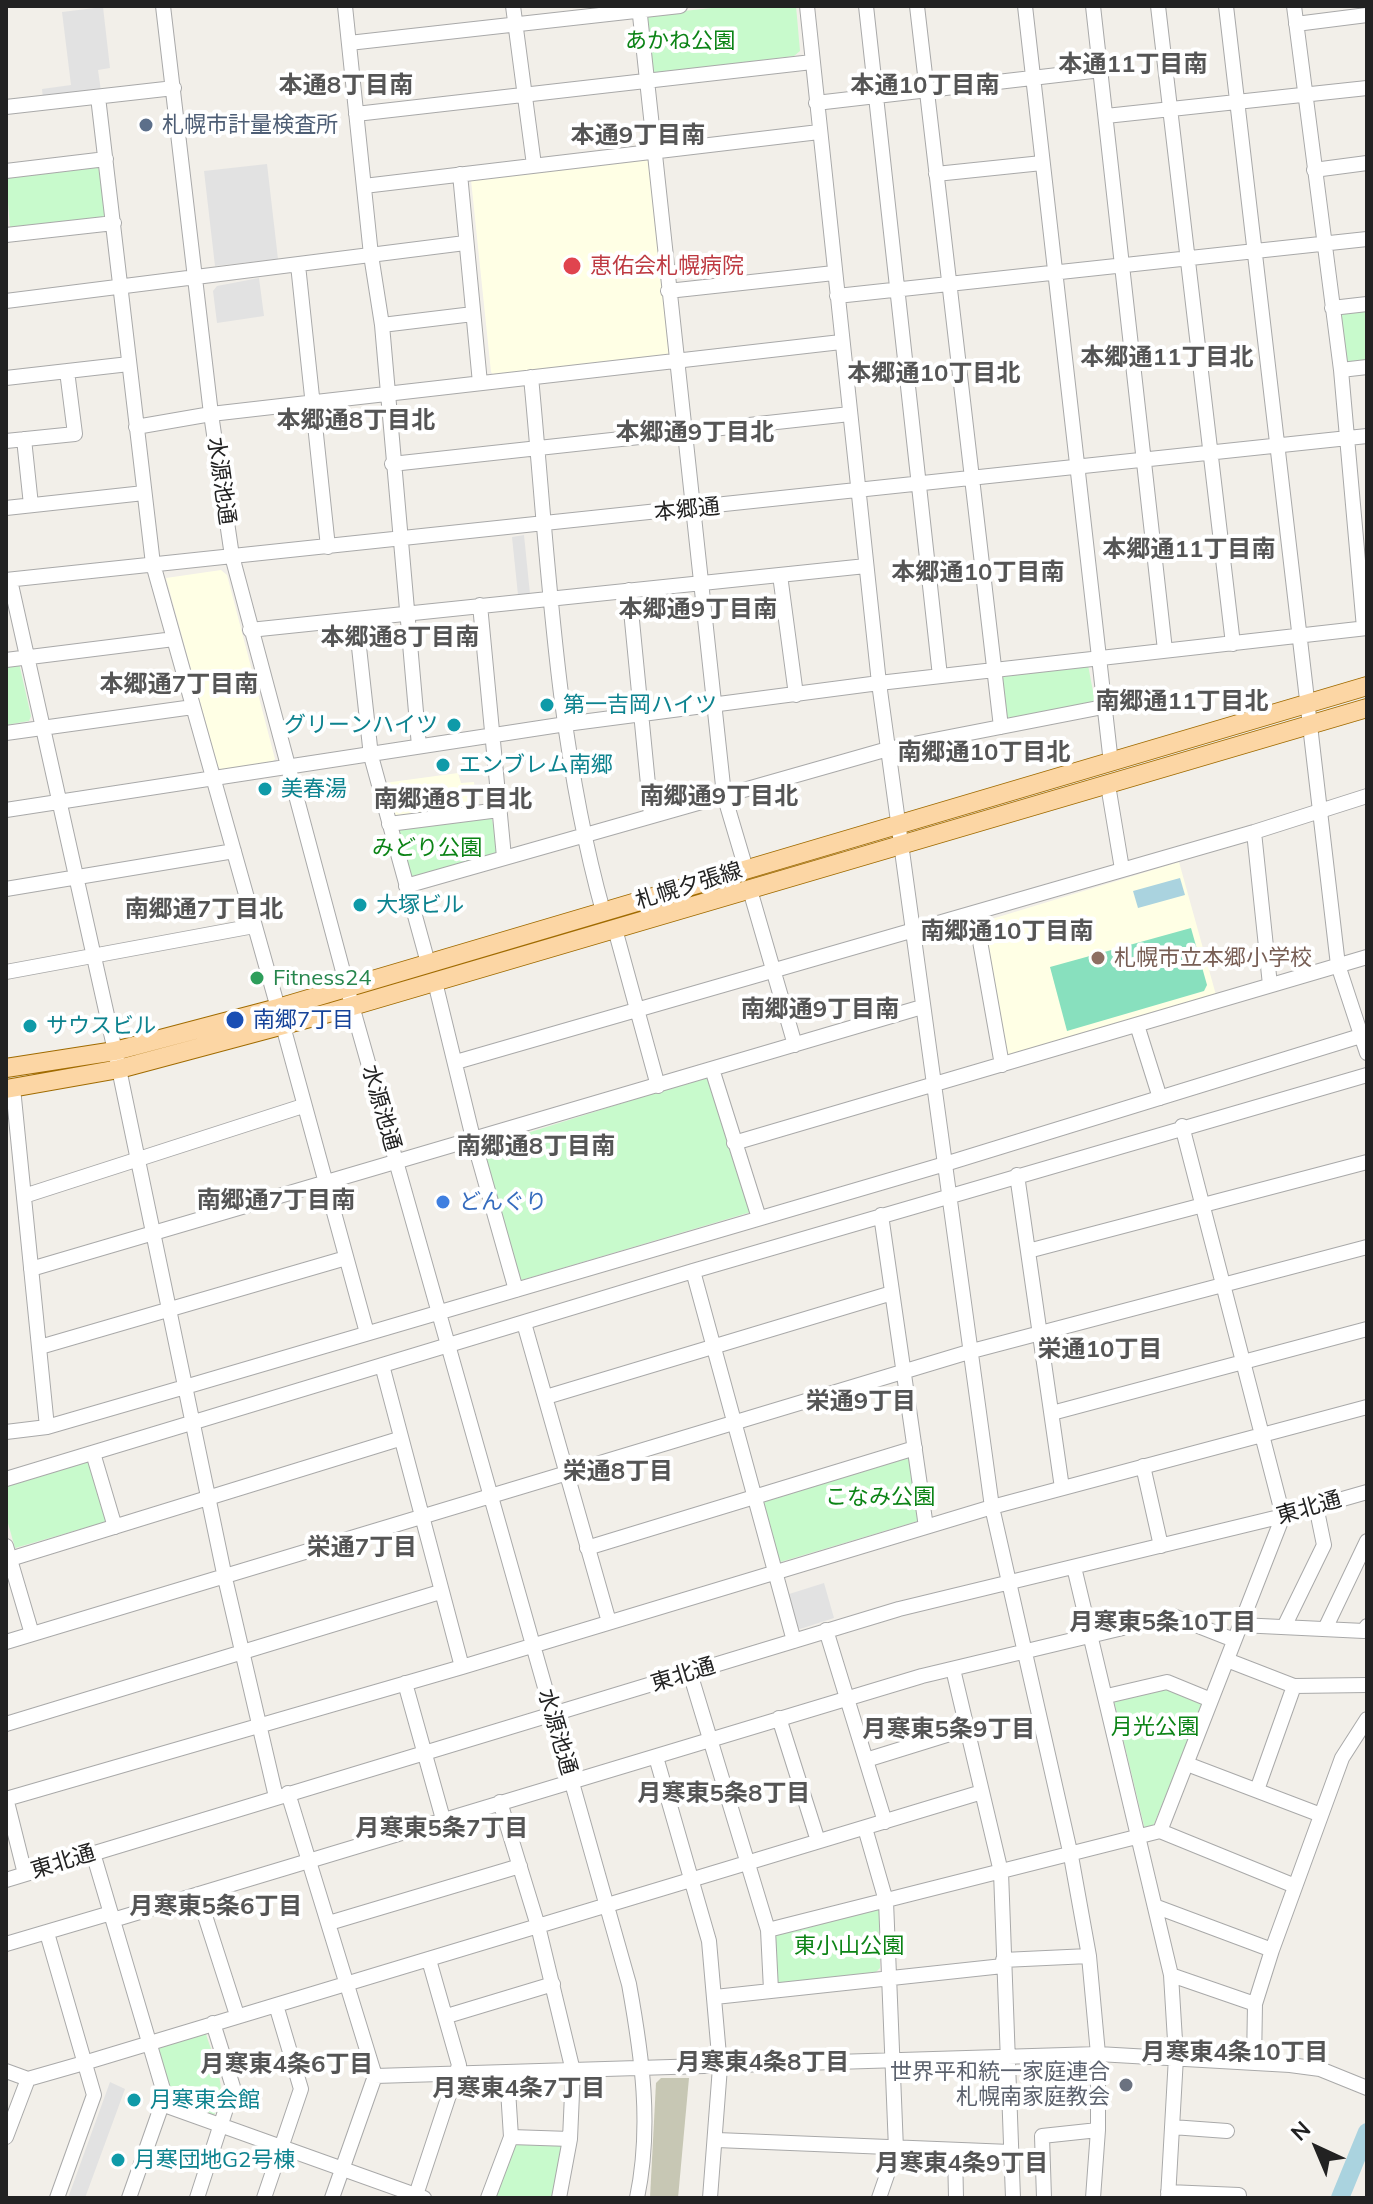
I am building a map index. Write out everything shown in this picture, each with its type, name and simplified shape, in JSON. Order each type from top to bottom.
[{"type":"main road","name":"札幌夕張線","points":[[281,1017],[348,986],[1367,686]]},
{"type":"main road","name":"札幌夕張線","points":[[9,1088],[281,1017],[352,1005],[435,982],[1367,708]]},
{"type":"main road","name":"札幌夕張線","points":[[6,1068],[117,1060]]},
{"type":"street","name":"水源池通","points":[[163,6],[198,277],[211,414],[232,556],[352,1005],[629,1984],[644,2070],[644,2158],[637,2198]]},
{"type":"street","points":[[345,6],[371,255],[382,325],[419,746]]},
{"type":"street","points":[[513,6],[534,165]]},
{"type":"street","points":[[349,43],[516,26],[639,8],[680,6]]},
{"type":"street","points":[[807,6],[879,683],[992,1507],[1022,1653],[1071,1856],[1089,1956],[1098,2054],[1098,2130],[1093,2198]]},
{"type":"street","points":[[866,6],[940,676]]},
{"type":"street","points":[[917,6],[1001,727]]},
{"type":"street","points":[[1025,6],[1096,657],[1111,763]]},
{"type":"street","points":[[1093,6],[1165,650]]},
{"type":"street","points":[[1158,6],[1233,644]]},
{"type":"street","points":[[6,1432],[47,1427],[186,1393],[367,1333],[441,1318],[516,1290],[759,1218],[945,1169],[1160,1098],[1365,1043],[1338,965],[1305,704],[1226,6]]},
{"type":"street","points":[[6,810],[566,724],[642,717],[994,669],[1366,628],[1359,503],[1347,439],[1341,370],[1303,96],[1294,6]]},
{"type":"street","points":[[639,8],[724,795],[746,869]]},
{"type":"street","points":[[1296,24],[1367,15]]},
{"type":"street","points":[[356,114],[812,62]]},
{"type":"street","points":[[816,103],[926,93],[1101,70]]},
{"type":"street","points":[[6,107],[174,88]]},
{"type":"street","points":[[1106,116],[1367,88]]},
{"type":"street","points":[[98,97],[153,564],[367,1333]]},
{"type":"street","points":[[364,186],[819,132]]},
{"type":"street","points":[[6,171],[106,159]]},
{"type":"street","points":[[936,174],[1042,163]]},
{"type":"street","points":[[1314,170],[1367,163]]},
{"type":"street","points":[[460,174],[480,383]]},
{"type":"street","points":[[6,227],[6,235],[114,223]]},
{"type":"street","points":[[837,296],[1367,239]]},
{"type":"street","points":[[6,301],[465,243]]},
{"type":"street","points":[[298,265],[328,547]]},
{"type":"street","points":[[668,291],[834,273]]},
{"type":"street","points":[[1332,308],[1367,304]]},
{"type":"street","points":[[382,325],[473,314]]},
{"type":"street","points":[[136,427],[211,414],[841,342]]},
{"type":"street","points":[[6,378],[129,364]]},
{"type":"street","points":[[1341,370],[1367,367]]},
{"type":"street","points":[[6,441],[75,434],[67,371]]},
{"type":"street","points":[[531,377],[566,724],[582,835],[603,911]]},
{"type":"street","points":[[392,464],[850,414]]},
{"type":"street","name":"本郷通","points":[[8,580],[400,537],[693,510],[858,489],[1367,436]]},
{"type":"street","points":[[24,439],[31,505]]},
{"type":"street","points":[[6,508],[144,493]]},
{"type":"street","points":[[250,630],[866,566]]},
{"type":"street","points":[[780,575],[796,695]]},
{"type":"street","points":[[8,580],[117,1060],[259,1726],[282,1795],[310,1860],[375,2076],[332,2198]]},
{"type":"street","points":[[629,590],[651,815]]},
{"type":"street","points":[[480,605],[504,857]]},
{"type":"street","points":[[356,620],[371,756],[428,963]]},
{"type":"street","points":[[6,660],[174,639]]},
{"type":"street","points":[[6,733],[193,707]]},
{"type":"street","points":[[406,886],[888,749],[1103,707]]},
{"type":"street","points":[[1108,785],[1122,869]]},
{"type":"street","points":[[456,1062],[1254,832],[1367,796]]},
{"type":"street","points":[[389,824],[499,810]]},
{"type":"street","points":[[1254,832],[1270,985]]},
{"type":"street","points":[[6,889],[234,851]]},
{"type":"street","points":[[750,890],[795,1045]]},
{"type":"street","points":[[975,913],[1002,1065]]},
{"type":"street","points":[[6,972],[254,926]]},
{"type":"street","points":[[615,929],[658,1086]]},
{"type":"street","points":[[734,1143],[1367,957]]},
{"type":"street","points":[[435,982],[473,1138],[516,1290]]},
{"type":"street","points":[[31,1269],[324,1180],[658,1086],[922,1007]]},
{"type":"street","points":[[1137,1025],[1160,1098]]},
{"type":"street","points":[[712,1069],[759,1218]]},
{"type":"street","points":[[6,1479],[948,1194],[1367,1075]]},
{"type":"street","points":[[9,1088],[24,1196],[47,1427]]},
{"type":"street","points":[[24,1196],[303,1106]]},
{"type":"street","points":[[1160,1831],[1283,1516],[1182,1126]]},
{"type":"street","points":[[1028,1251],[1367,1162]]},
{"type":"street","points":[[1017,1175],[1062,1488]]},
{"type":"street","points":[[881,1215],[926,1527]]},
{"type":"street","points":[[6,1642],[972,1351],[1367,1247]]},
{"type":"street","points":[[40,1347],[346,1258]]},
{"type":"street","points":[[693,1271],[794,1641]]},
{"type":"street","points":[[546,1397],[892,1293]]},
{"type":"street","points":[[524,1323],[609,1622]]},
{"type":"street","points":[[1052,1413],[1367,1329]]},
{"type":"street","points":[[382,1365],[399,1439],[462,1667]]},
{"type":"street","points":[[25,1874],[6,1799],[462,1667],[992,1507],[1367,1407]]},
{"type":"street","points":[[32,1634],[8,1553],[115,1527],[399,1439]]},
{"type":"street","points":[[587,1548],[757,1499],[915,1448]]},
{"type":"street","points":[[93,1453],[115,1527]]},
{"type":"street","points":[[1143,1466],[1161,1546]]},
{"type":"street","name":"東北通","points":[[6,1880],[826,1630],[1283,1516],[1367,1492]]},
{"type":"street","points":[[1284,1627],[1324,1545],[1316,1506]]},
{"type":"street","points":[[1325,1629],[1367,1541]]},
{"type":"street","points":[[1074,1567],[1171,1975],[1176,2057],[1168,2195],[1239,2195]]},
{"type":"street","points":[[6,1724],[440,1592]]},
{"type":"street","points":[[6,1944],[198,1894],[846,1697],[953,1669],[1173,1616],[1234,1640]]},
{"type":"street","points":[[1240,1625],[1364,1631],[1367,1626]]},
{"type":"street","points":[[826,1630],[885,1822]]},
{"type":"street","points":[[1227,1660],[1294,1686],[1367,1685]]},
{"type":"street","points":[[953,1669],[1001,1872],[1013,2198]]},
{"type":"street","points":[[690,1673],[768,1930],[771,1990]]},
{"type":"street","points":[[1107,1696],[1167,1682],[1211,1700]]},
{"type":"street","points":[[405,1683],[443,1819]]},
{"type":"street","points":[[1257,1790],[1294,1686]]},
{"type":"street","points":[[779,1718],[818,1841]]},
{"type":"street","points":[[1254,2063],[1255,2004],[1272,1950],[1342,1758],[1367,1719]]},
{"type":"street","points":[[866,1760],[969,1728]]},
{"type":"street","points":[[656,1757],[709,1941],[720,2067],[717,2140],[710,2198]]},
{"type":"street","points":[[1187,1764],[1321,1815]]},
{"type":"street","points":[[6,2071],[28,2079],[84,2063],[982,1792]]},
{"type":"street","points":[[500,1802],[538,1926],[573,2071],[570,2139],[559,2198]]},
{"type":"street","points":[[865,1828],[886,1901],[896,2149],[879,2198]]},
{"type":"street","points":[[768,1930],[1140,1839],[1160,1831],[1295,1886]]},
{"type":"street","points":[[93,1853],[165,2096],[129,2198]]},
{"type":"street","points":[[329,1923],[520,1866]]},
{"type":"street","points":[[198,1894],[237,2015]]},
{"type":"street","points":[[1157,1907],[1272,1950]]},
{"type":"street","points":[[47,1933],[94,2095],[57,2198]]},
{"type":"street","points":[[715,1997],[1003,1963],[1089,1956]]},
{"type":"street","points":[[164,2105],[418,2197],[459,2065],[429,1960]]},
{"type":"street","points":[[1171,1975],[1255,2004]]},
{"type":"street","points":[[447,2016],[553,1984]]},
{"type":"street","points":[[264,2198],[301,2089],[276,2005]]},
{"type":"street","points":[[197,2198],[233,2087],[213,2023]]},
{"type":"street","points":[[375,2076],[1098,2054],[1320,2069],[1364,2087]]},
{"type":"street","points":[[488,2198],[511,2137],[507,2074]]},
{"type":"street","points":[[6,2137],[28,2079]]},
{"type":"street","points":[[1172,2127],[1227,2131]]},
{"type":"street","points":[[1044,2198],[1042,2136],[1098,2130]]},
{"type":"street","points":[[511,2137],[570,2139]]},
{"type":"street","points":[[717,2140],[1010,2152]]},
{"type":"street","points":[[955,2150],[956,2198]]},
{"type":"shaded area","points":[[103,7],[110,68],[98,70],[101,91],[43,99],[42,89],[71,85],[62,12]]},
{"type":"shaded area","name":"恵佑会札幌病院","points":[[650,156],[671,355],[494,376],[491,372],[471,180]]},
{"type":"shaded area","points":[[267,164],[278,259],[215,266],[204,171]]},
{"type":"shaded area","points":[[259,278],[264,316],[217,323],[213,291],[217,286]]},
{"type":"shaded area","points":[[524,535],[530,594],[518,595],[512,537]]},
{"type":"shaded area","points":[[221,570],[227,575],[275,759],[271,763],[222,770],[218,767],[166,578]]},
{"type":"shaded area","points":[[458,773],[461,783],[474,782],[477,811],[395,820],[384,783]]},
{"type":"shaded area","name":"札幌市立本郷小学校","points":[[1179,862],[1216,995],[1006,1056],[985,921]]},
{"type":"shaded area","points":[[824,1583],[834,1618],[800,1629],[796,1626],[786,1595]]},
{"type":"shaded area","points":[[661,2078],[689,2078],[678,2198],[650,2198],[656,2083]]},
{"type":"shaded area","points":[[110,2082],[125,2089],[85,2198],[68,2198]]},
{"type":"green space","name":"あかね公園","points":[[730,6],[796,6],[800,51],[794,56],[654,74],[650,70],[647,15]]},
{"type":"green space","points":[[98,166],[107,215],[104,218],[10,228],[6,176]]},
{"type":"green space","points":[[1367,310],[1367,361],[1345,361],[1339,317],[1342,313]]},
{"type":"green space","points":[[19,663],[31,716],[29,721],[6,725],[6,664]]},
{"type":"green space","points":[[1088,665],[1095,702],[1009,720],[1006,718],[1000,677]]},
{"type":"green space","name":"みどり公園","points":[[491,815],[499,851],[495,855],[412,878],[394,829]]},
{"type":"green space","points":[[1191,928],[1207,985],[1204,991],[1067,1031],[1050,967]]},
{"type":"green space","points":[[708,1076],[751,1212],[522,1280],[517,1277],[483,1147]]},
{"type":"green space","name":"こなみ公園","points":[[909,1454],[918,1521],[777,1563],[763,1501]]},
{"type":"green space","points":[[89,1460],[109,1521],[15,1548],[6,1516],[6,1485]]},
{"type":"green space","name":"月光公園","points":[[1168,1687],[1203,1704],[1152,1829],[1145,1830],[1114,1701]]},
{"type":"green space","name":"東小山公園","points":[[879,1908],[880,1968],[876,1972],[777,1985],[774,1934]]},
{"type":"green space","points":[[201,2032],[206,2034],[221,2089],[217,2110],[211,2118],[174,2104],[158,2050],[159,2045]]},
{"type":"green space","points":[[562,2143],[554,2198],[495,2198],[514,2144]]},
{"type":"water","points":[[1180,878],[1185,895],[1138,908],[1133,891]]},
{"type":"waterway","points":[[1340,2198],[1367,2132]]},
{"type":"place","name":"札幌市計量検査所","points":[[146,125]]},
{"type":"place","name":"恵佑会札幌病院","points":[[572,266]]},
{"type":"place","name":"第一吉岡ハイツ","points":[[547,705]]},
{"type":"place","name":"グリーンハイツ","points":[[454,725]]},
{"type":"place","name":"エンブレム南郷","points":[[443,765]]},
{"type":"place","name":"美春湯","points":[[265,789]]},
{"type":"place","name":"大塚ビル","points":[[360,905]]},
{"type":"place","name":"札幌市立本郷小学校","points":[[1098,958]]},
{"type":"place","name":"Fitness24","points":[[257,978]]},
{"type":"place","name":"南郷7丁目","points":[[235,1020]]},
{"type":"place","name":"サウスビル","points":[[30,1026]]},
{"type":"place","name":"どんぐり","points":[[443,1202]]},
{"type":"place","name":"世界平和統一家庭連合 札幌南家庭教会","points":[[1126,2085]]},
{"type":"place","name":"月寒東会館","points":[[134,2100]]},
{"type":"place","name":"月寒団地G2号棟","points":[[118,2160]]},
{"type":"district","name":"本通11丁目南","points":[[1133,65]]},
{"type":"district","name":"本通8丁目南","points":[[346,86]]},
{"type":"district","name":"本通10丁目南","points":[[925,86]]},
{"type":"district","name":"本通9丁目南","points":[[638,136]]},
{"type":"district","name":"本郷通11丁目北","points":[[1167,358]]},
{"type":"district","name":"本郷通10丁目北","points":[[934,374]]},
{"type":"district","name":"本郷通8丁目北","points":[[356,421]]},
{"type":"district","name":"本郷通9丁目北","points":[[695,433]]},
{"type":"district","name":"本郷通11丁目南","points":[[1189,550]]},
{"type":"district","name":"本郷通10丁目南","points":[[978,573]]},
{"type":"district","name":"本郷通9丁目南","points":[[698,610]]},
{"type":"district","name":"本郷通8丁目南","points":[[400,638]]},
{"type":"district","name":"本郷通7丁目南","points":[[179,685]]},
{"type":"district","name":"南郷通11丁目北","points":[[1182,702]]},
{"type":"district","name":"南郷通10丁目北","points":[[984,753]]},
{"type":"district","name":"南郷通9丁目北","points":[[719,797]]},
{"type":"district","name":"南郷通8丁目北","points":[[453,800]]},
{"type":"district","name":"南郷通7丁目北","points":[[204,910]]},
{"type":"district","name":"南郷通10丁目南","points":[[1007,932]]},
{"type":"district","name":"南郷通9丁目南","points":[[820,1010]]},
{"type":"district","name":"南郷通8丁目南","points":[[536,1147]]},
{"type":"district","name":"南郷通7丁目南","points":[[276,1201]]},
{"type":"district","name":"栄通10丁目","points":[[1100,1350]]},
{"type":"district","name":"栄通9丁目","points":[[861,1402]]},
{"type":"district","name":"栄通8丁目","points":[[618,1472]]},
{"type":"district","name":"栄通7丁目","points":[[362,1548]]},
{"type":"district","name":"月寒東5条10丁目","points":[[1163,1623]]},
{"type":"district","name":"月寒東5条9丁目","points":[[949,1730]]},
{"type":"district","name":"月寒東5条8丁目","points":[[724,1794]]},
{"type":"district","name":"月寒東5条7丁目","points":[[442,1829]]},
{"type":"district","name":"月寒東5条6丁目","points":[[216,1907]]},
{"type":"district","name":"月寒東4条10丁目","points":[[1235,2053]]},
{"type":"district","name":"月寒東4条8丁目","points":[[763,2063]]},
{"type":"district","name":"月寒東4条6丁目","points":[[287,2065]]},
{"type":"district","name":"月寒東4条7丁目","points":[[519,2089]]},
{"type":"district","name":"月寒東4条9丁目","points":[[962,2164]]}]
